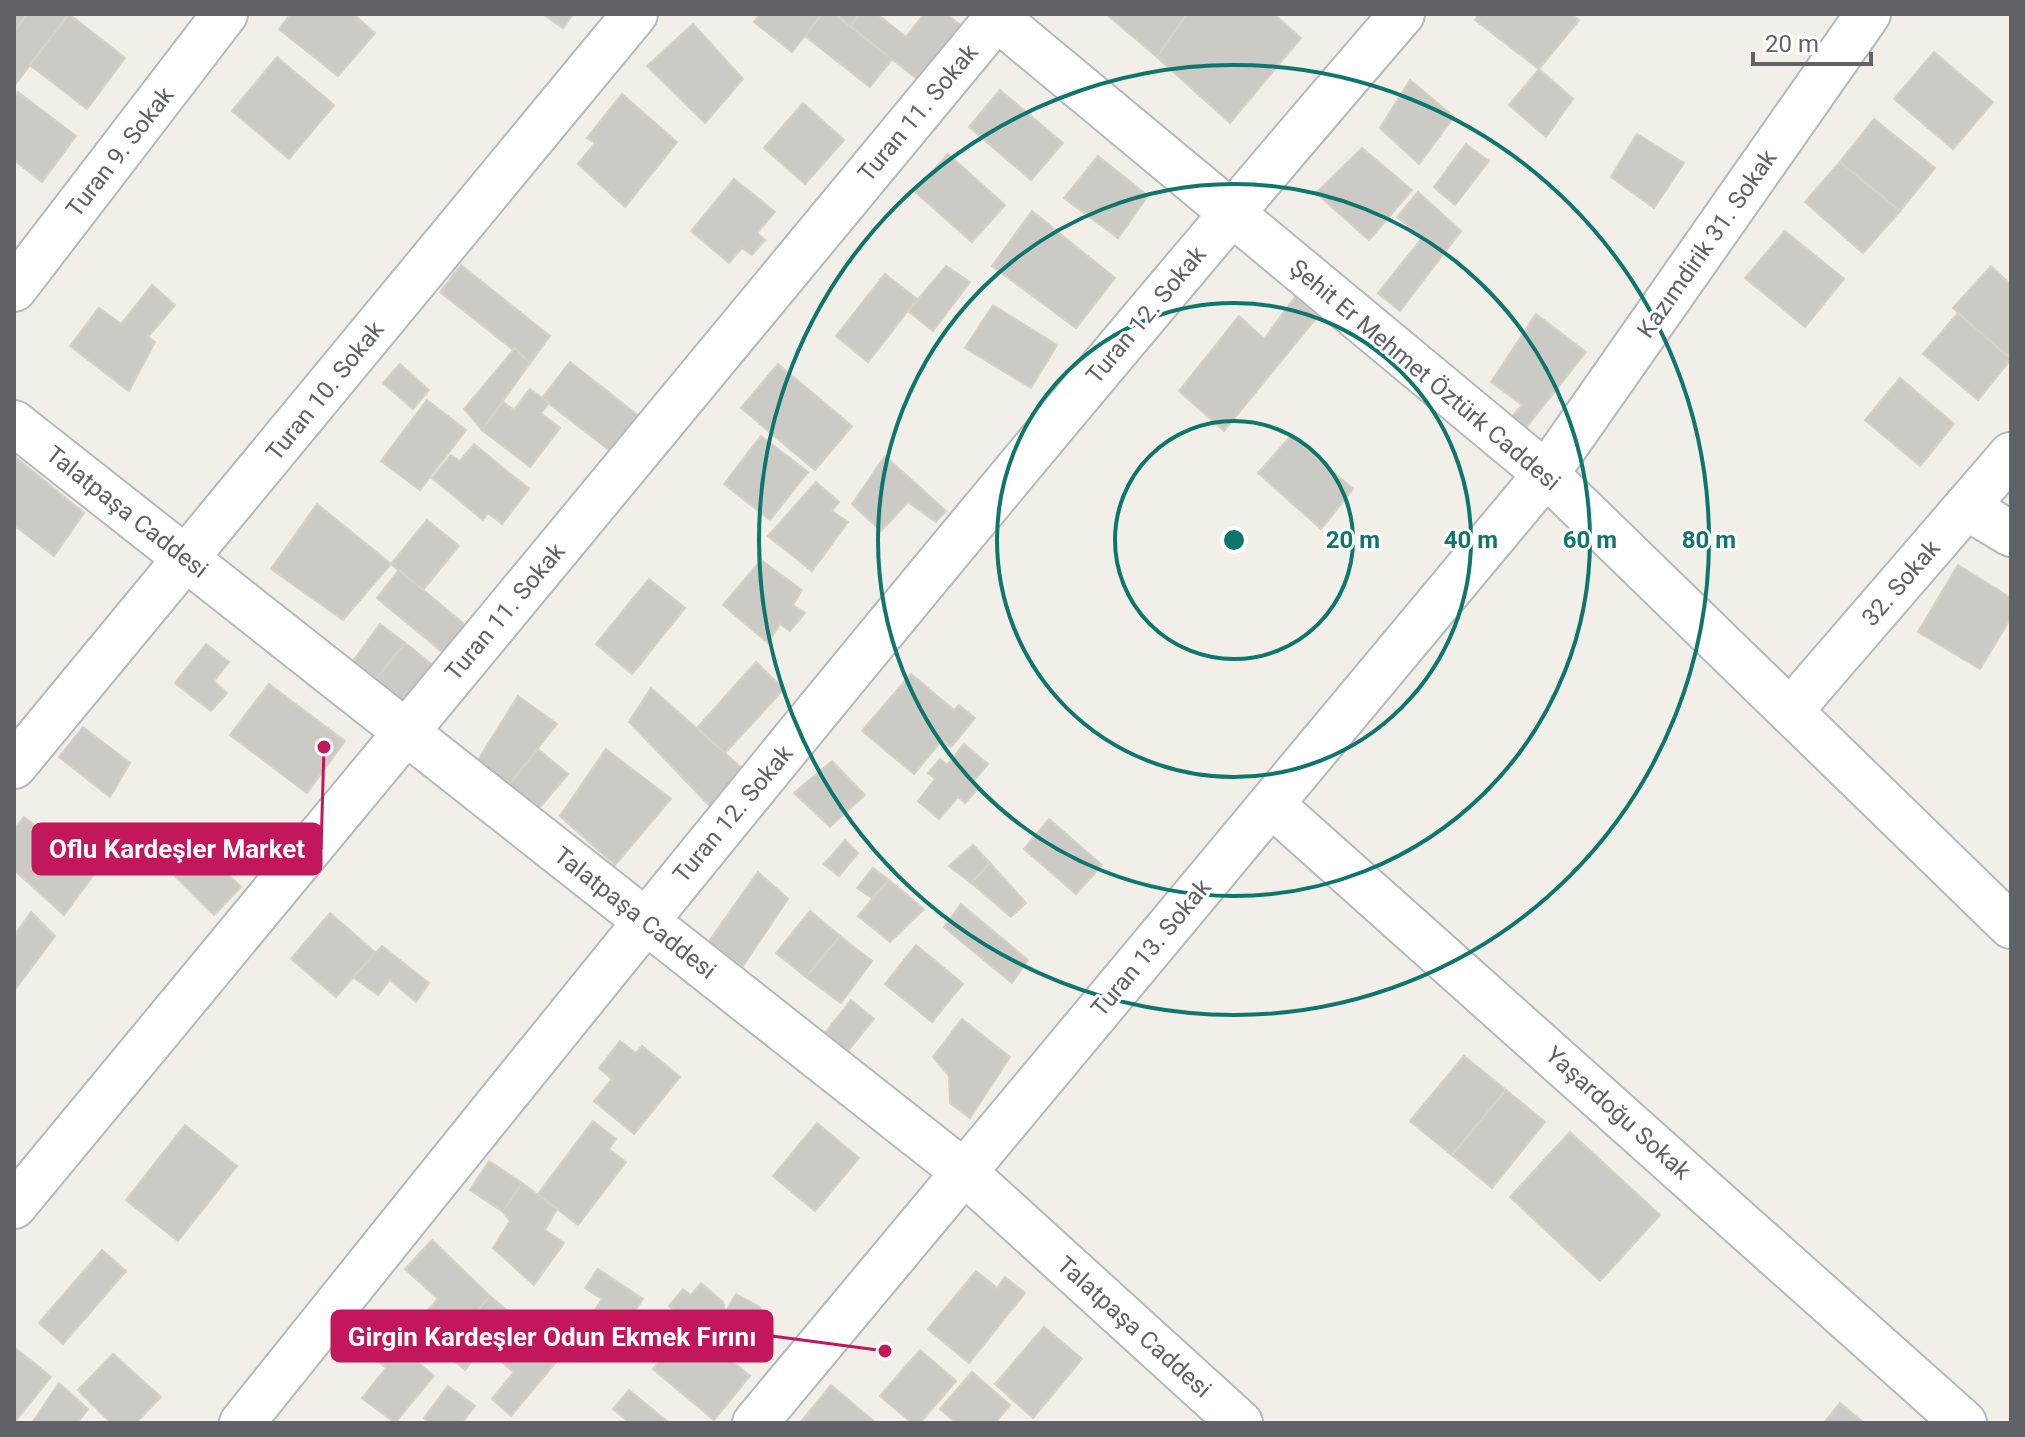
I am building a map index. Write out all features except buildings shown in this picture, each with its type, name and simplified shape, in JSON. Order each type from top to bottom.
[{"type":"street","name":"Turan 9. Sokak","points":[[14,289],[225,14]]},
{"type":"street","name":"Turan 10. Sokak","points":[[14,766],[635,14]]},
{"type":"street","name":"Turan 12. Sokak","points":[[242,1423],[645,920],[1231,212],[1402,14]]},
{"type":"street","name":"Kazımdirik 31. Sokak","points":[[1546,474],[1868,14]]},
{"type":"street","name":"Şehit Er Mehmet Öztürk Caddesi","points":[[996,15],[1546,474],[2011,926]]},
{"type":"street","name":"Turan 11. Sokak","points":[[14,1206],[996,15]]},
{"type":"street","name":"Talatpaşa Caddesi","points":[[14,423],[964,1172],[1240,1423]]},
{"type":"street","name":"32. Sokak","points":[[1790,711],[2011,455]]},
{"type":"street","name":"Turan 13. Sokak","points":[[755,1423],[1546,474]]},
{"type":"street","points":[[1966,507],[2011,534]]},
{"type":"street","name":"Yaşardoğu Sokak","points":[[1271,804],[1964,1423]]},
{"type":"place","name":"Oflu Kardeşler Market","points":[[324,747]]},
{"type":"place","name":"Girgin Kardeşler Odun Ekmek Fırını","points":[[885,1351]]}]
